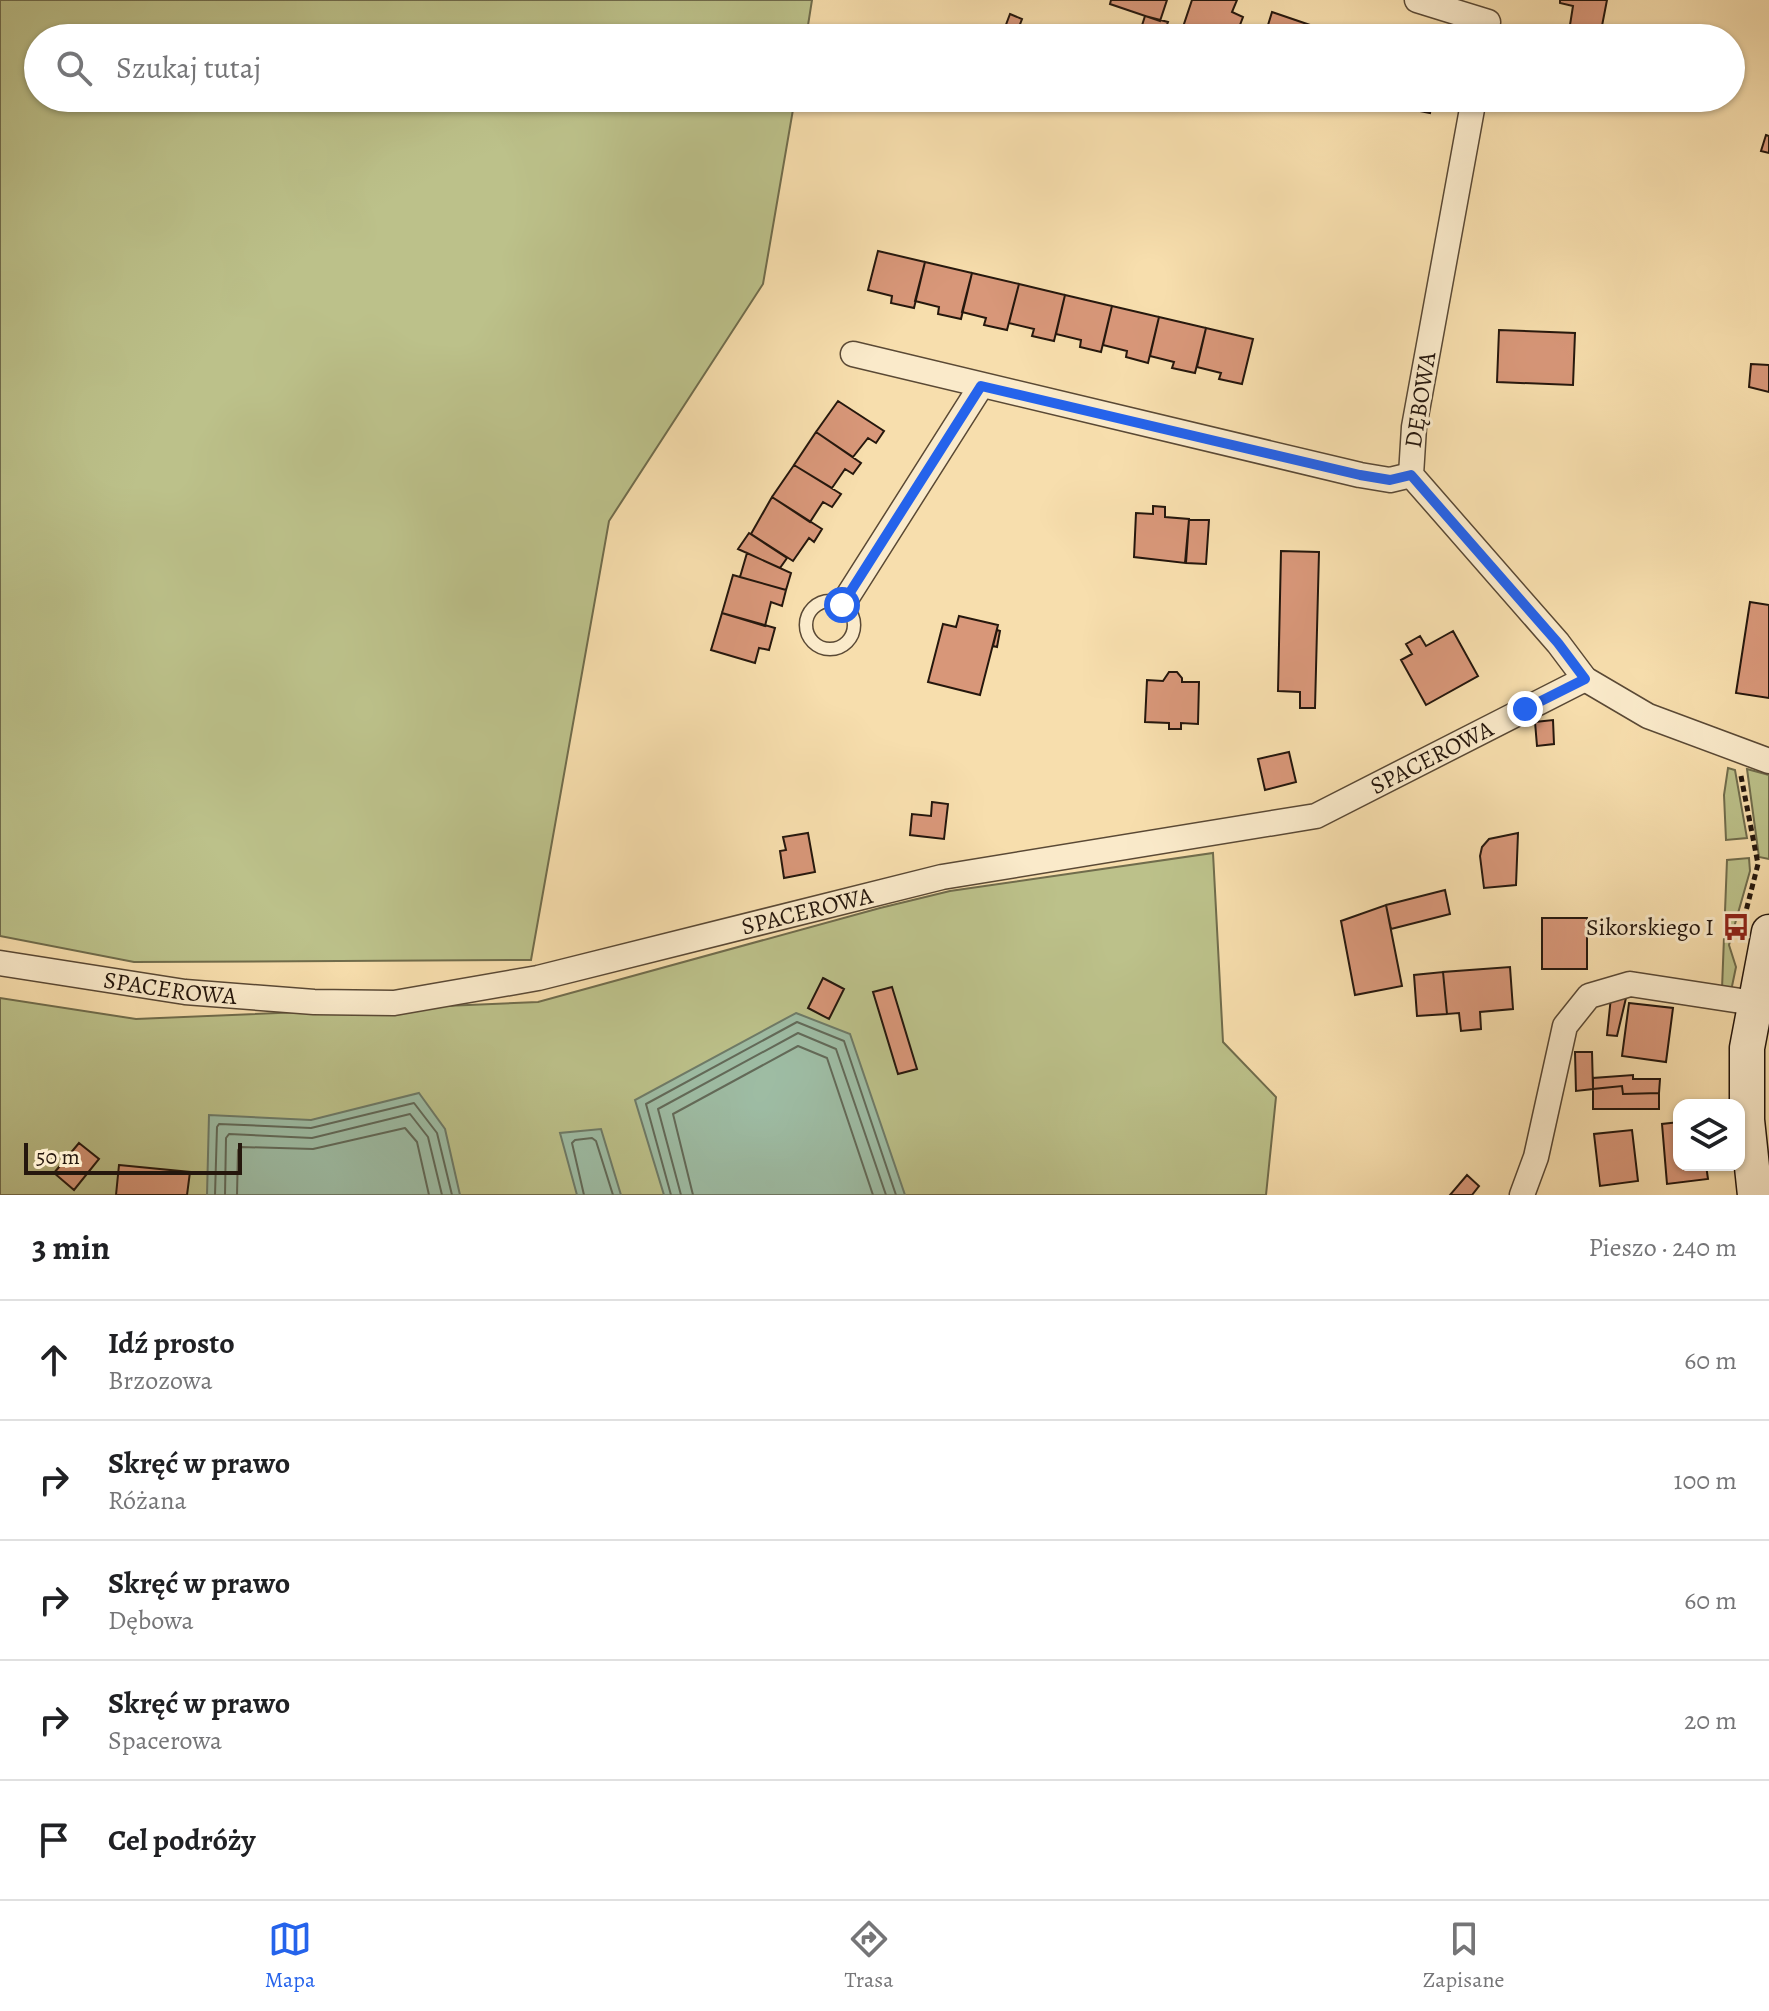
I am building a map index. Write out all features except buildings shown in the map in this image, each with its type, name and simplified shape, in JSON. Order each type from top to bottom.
[{"type":"street","points":[[1417,0],[1488,20]]},
{"type":"street","name":"DĘBOWA","points":[[1471,112],[1414,427],[1411,475],[1558,643],[1585,679],[1648,716],[1769,761]]},
{"type":"street","points":[[853,354],[1360,475],[1390,480],[1411,475]]},
{"type":"street","points":[[844,602],[981,386]]},
{"type":"street","name":"SPACEROWA","points":[[0,963],[185,992],[314,1002],[394,1003],[524,981],[942,877],[1316,816],[1585,679]]},
{"type":"street","points":[[1755,1195],[1747,1120],[1747,1048],[1754,1003],[1756,926]]},
{"type":"street","points":[[1522,1195],[1536,1157],[1565,1026],[1589,996],[1630,984],[1754,1003]]},
{"type":"path","points":[[1739,769],[1758,864],[1756,926]]},
{"type":"green space","points":[[0,0],[812,0],[808,24],[24,24],[24,112],[793,112],[763,284],[609,521],[531,960],[134,962],[0,936]]},
{"type":"green space","points":[[1728,768],[1735,770],[1747,838],[1726,840],[1724,795]]},
{"type":"green space","points":[[1747,769],[1769,775],[1769,859],[1759,857]]},
{"type":"green space","points":[[1213,853],[1223,1042],[1276,1097],[1266,1195],[0,1195],[0,998],[136,1019],[538,1002],[950,891]]},
{"type":"green space","points":[[1749,858],[1750,871],[1729,945],[1736,967],[1731,991],[1722,989],[1727,860]]},
{"type":"water","points":[[796,1013],[850,1034],[905,1195],[664,1195],[635,1100]]},
{"type":"water","points":[[419,1093],[445,1129],[460,1195],[207,1195],[209,1115],[311,1120]]},
{"type":"water","points":[[601,1129],[621,1195],[577,1195],[560,1133]]},
{"type":"place","name":"Sikorskiego I","points":[[1736,927]]},
{"type":"route","points":[[842,605],[981,386],[1360,475],[1390,480],[1411,475],[1558,643],[1585,679],[1525,709]]}]
